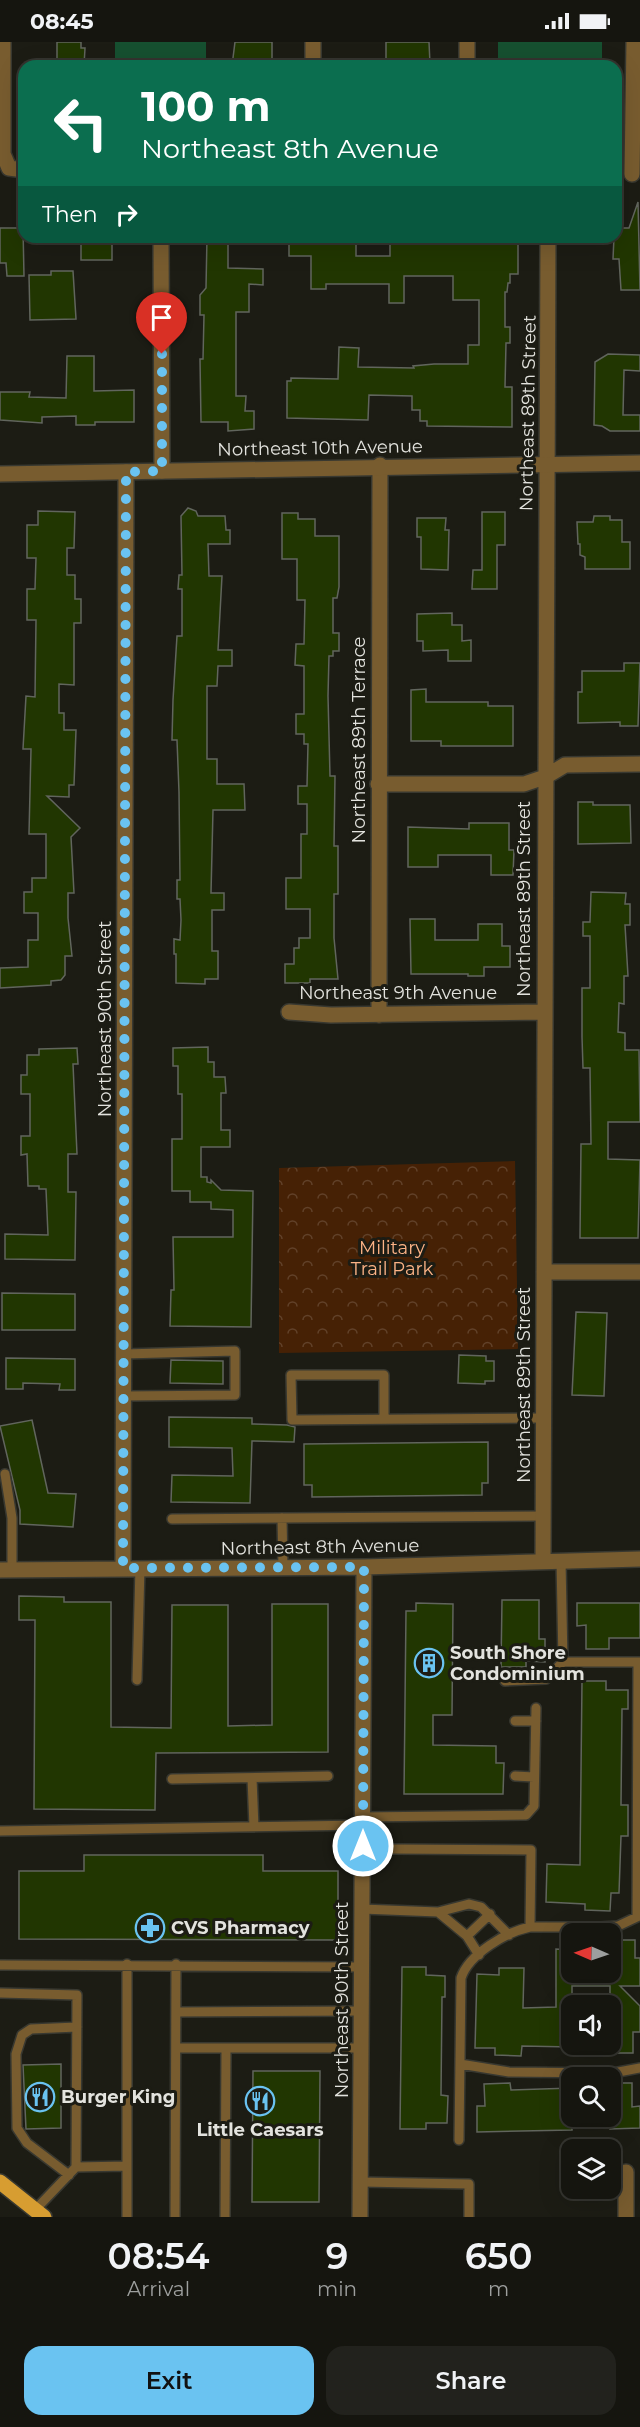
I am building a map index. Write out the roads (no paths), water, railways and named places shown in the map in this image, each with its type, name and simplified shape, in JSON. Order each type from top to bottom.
[{"type":"main road","points":[[0,2182],[40,2214]]},
{"type":"street","points":[[3,42],[3,154],[16,169]]},
{"type":"street","points":[[313,42],[313,60]]},
{"type":"street","points":[[467,42],[467,60]]},
{"type":"street","points":[[630,174],[634,42]]},
{"type":"street","points":[[160,243],[162,471]]},
{"type":"street","name":"Northeast 89th Street","points":[[543,1561],[543,1012],[546,465],[549,435],[548,243]]},
{"type":"street","name":"Northeast 10th Avenue","points":[[0,474],[380,465],[640,463]]},
{"type":"street","name":"Northeast 89th Terrace","points":[[379,1015],[380,465]]},
{"type":"street","name":"Northeast 90th Street","points":[[123,1568],[126,472]]},
{"type":"street","points":[[378,784],[524,784],[545,777],[565,765],[640,764]]},
{"type":"street","name":"Northeast 9th Avenue","points":[[289,1012],[379,1015],[543,1012]]},
{"type":"street","points":[[544,1272],[640,1272]]},
{"type":"street","name":"Northeast 8th Avenue","points":[[6,1570],[364,1567],[640,1559]]},
{"type":"street","name":"Northeast 90th Street","points":[[360,2217],[364,1567]]},
{"type":"street","points":[[626,2172],[626,2217]]},
{"type":"lane","points":[[124,1353],[235,1351],[235,1395],[124,1396]]},
{"type":"lane","points":[[384,1419],[384,1375],[291,1375],[291,1420],[544,1418]]},
{"type":"lane","points":[[5,1474],[12,1518],[6,1570]]},
{"type":"lane","points":[[172,1519],[544,1516]]},
{"type":"lane","points":[[282,1518],[283,1567]]},
{"type":"lane","points":[[505,1681],[546,1679],[563,1662],[561,1561]]},
{"type":"lane","points":[[137,1680],[140,1568]]},
{"type":"lane","points":[[459,2140],[461,1978],[465,1966],[516,1930],[530,1927],[618,1926],[639,1917],[639,1662],[563,1662]]},
{"type":"lane","points":[[0,1831],[254,1827],[363,1821],[520,1817],[531,1812],[534,1806],[536,1708]]},
{"type":"lane","points":[[515,1721],[536,1721]]},
{"type":"lane","points":[[172,1779],[328,1776]]},
{"type":"lane","points":[[515,1776],[534,1777]]},
{"type":"lane","points":[[252,1778],[254,1827]]},
{"type":"lane","points":[[390,1850],[531,1850],[530,1927]]},
{"type":"lane","points":[[362,1909],[438,1912],[469,1904],[481,1907],[490,1914],[508,1935]]},
{"type":"lane","points":[[438,1912],[467,1936],[479,1954]]},
{"type":"lane","points":[[467,1936],[490,1914]]},
{"type":"lane","points":[[127,1964],[127,2217]]},
{"type":"lane","points":[[0,1965],[176,1964],[362,1967]]},
{"type":"lane","points":[[175,2217],[176,1964]]},
{"type":"lane","points":[[0,1993],[77,1995],[76,2167],[40,2214]]},
{"type":"lane","points":[[176,2012],[362,2011]]},
{"type":"lane","points":[[69,2175],[27,2143],[17,2128],[16,2054],[22,2036],[31,2029],[77,2027]]},
{"type":"lane","points":[[176,2048],[362,2048]]},
{"type":"lane","points":[[225,2217],[226,2049]]},
{"type":"lane","points":[[460,2064],[509,2072],[613,2073],[640,2068]]},
{"type":"lane","points":[[76,2167],[127,2166]]},
{"type":"lane","points":[[361,2182],[469,2184],[469,2217]]},
{"type":"place","name":"South Shore Condominium","points":[[429,1663]]},
{"type":"place","name":"CVS Pharmacy","points":[[150,1928]]},
{"type":"place","name":"Burger King","points":[[40,2097]]},
{"type":"place","name":"Little Caesars","points":[[260,2101]]},
{"type":"park label","name":"Military Trail Park","points":[[392,1258]]}]
